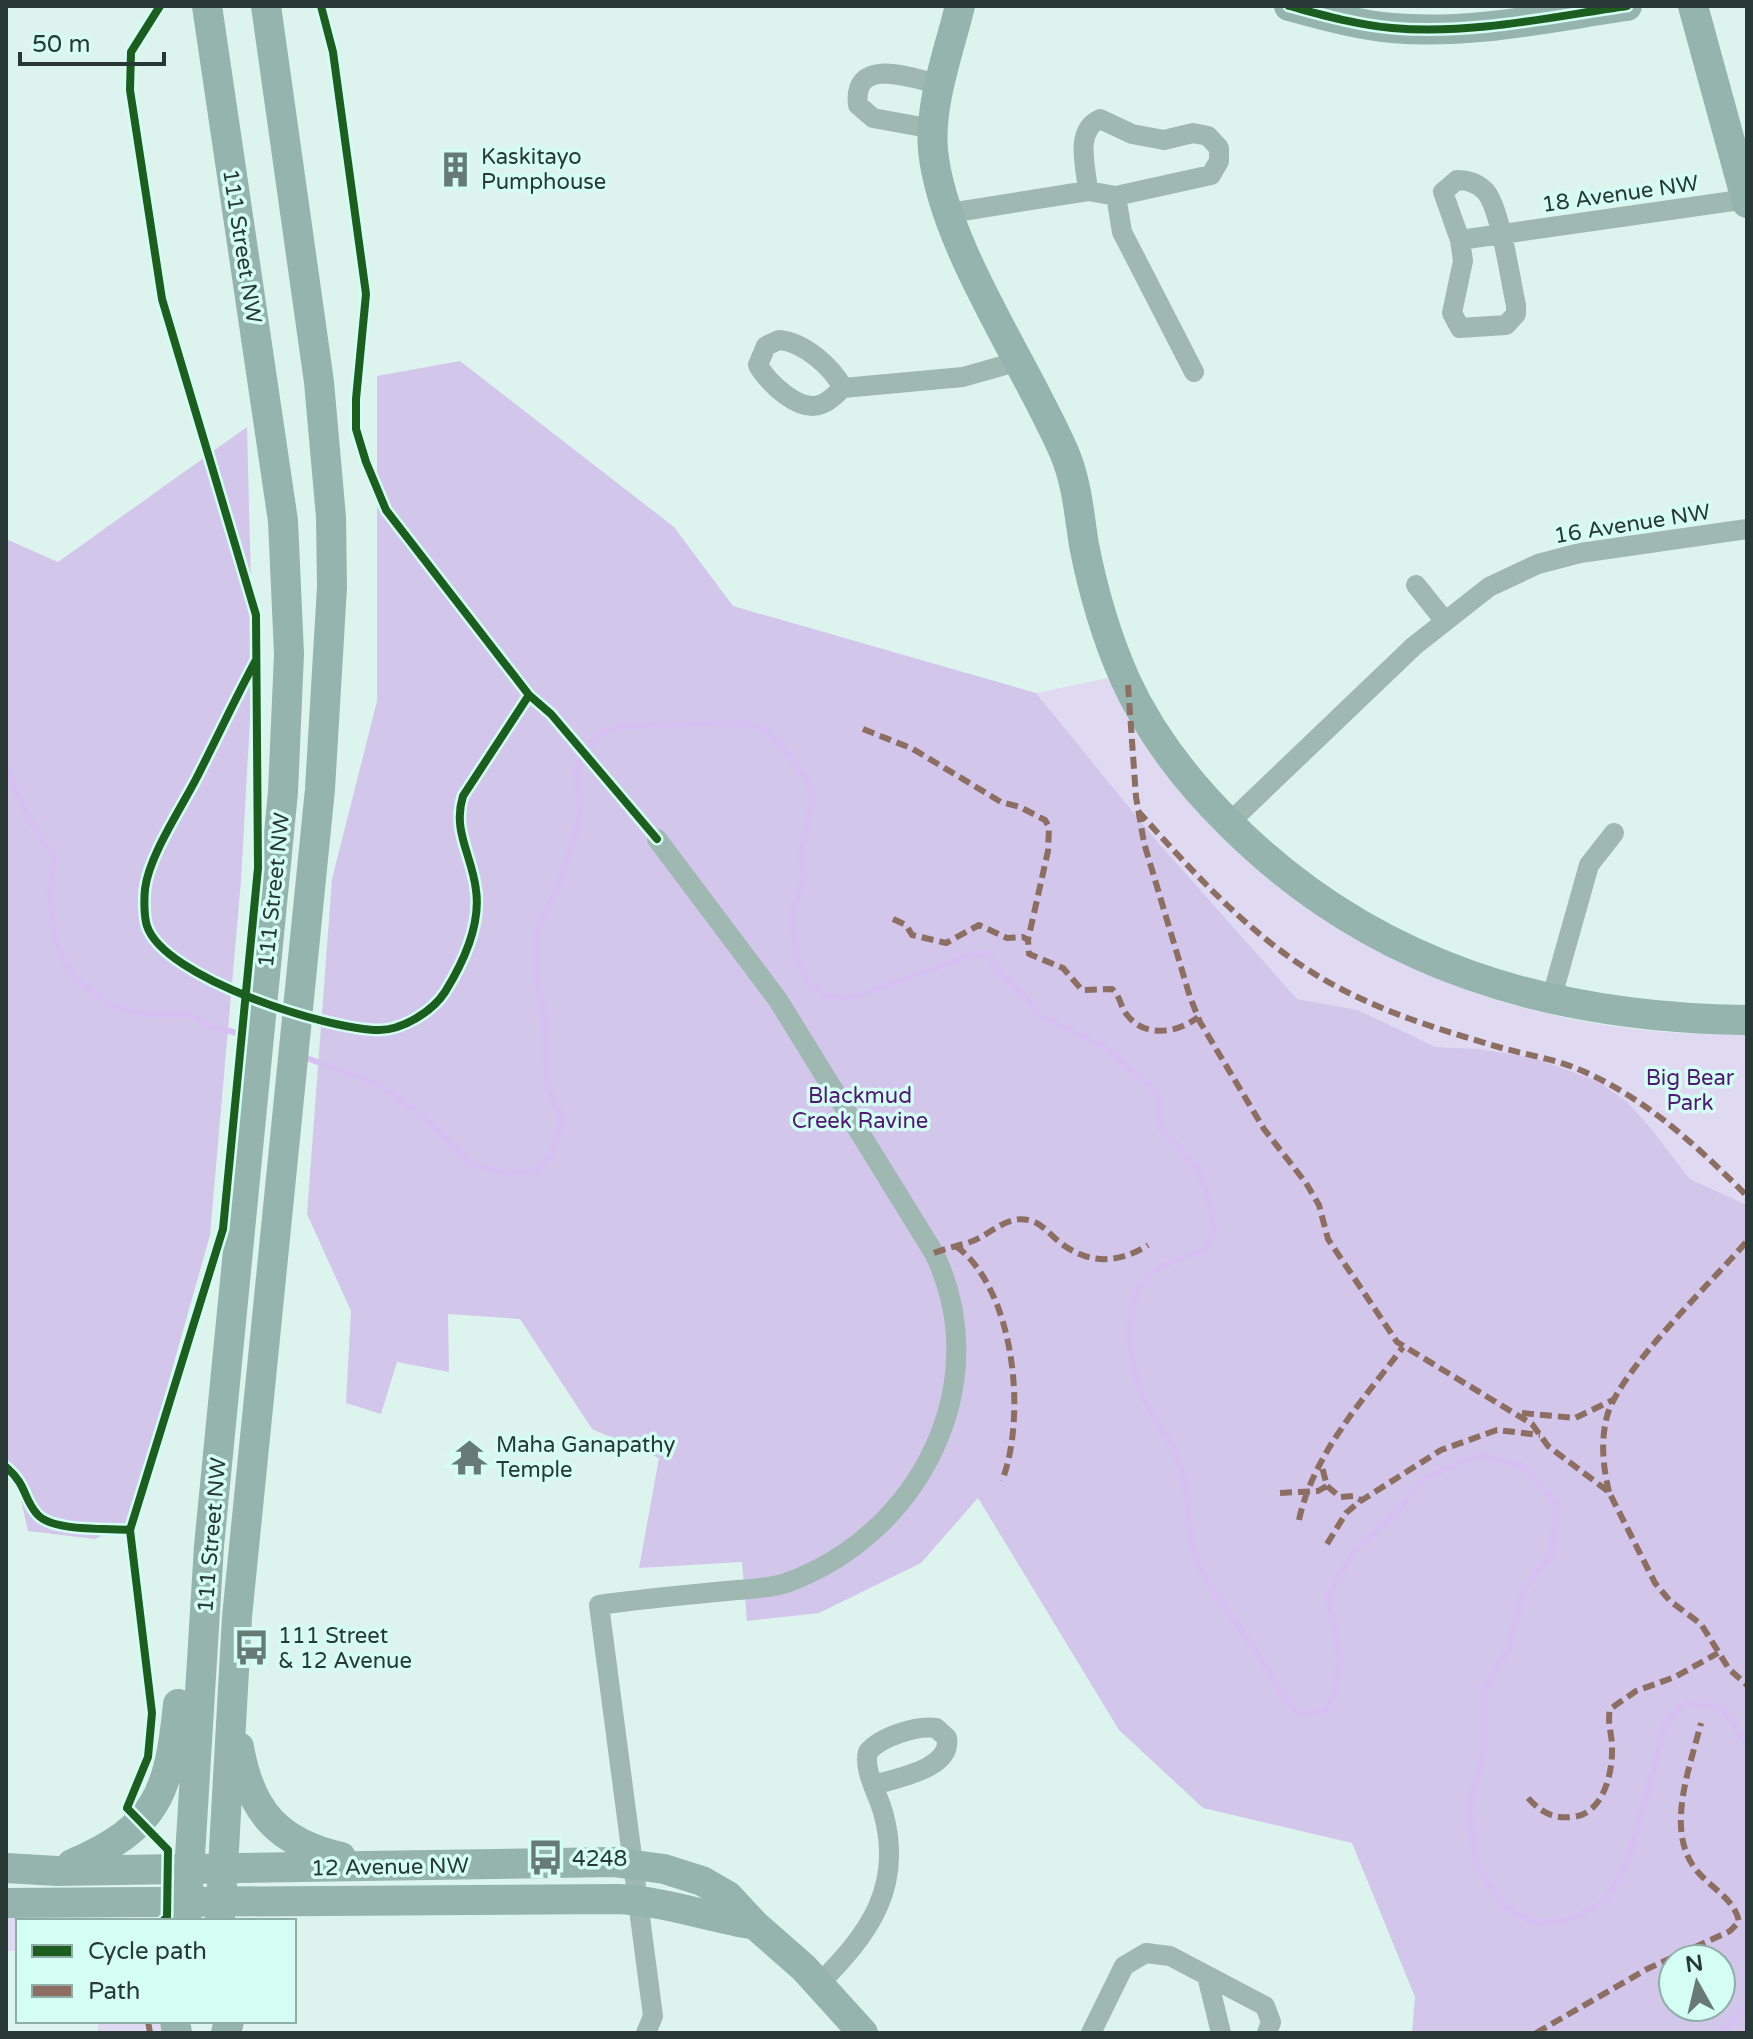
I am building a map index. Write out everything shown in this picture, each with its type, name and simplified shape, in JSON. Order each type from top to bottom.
[{"type":"main road","name":"111 Street NW","points":[[186,1911],[209,1546],[283,792],[289,654],[283,521],[207,6]]},
{"type":"main road","name":"111 Street NW","points":[[220,1911],[237,1617],[280,1204],[330,653],[331,517],[319,382],[266,6]]},
{"type":"main road","points":[[960,6],[933,129],[937,174],[959,239],[1071,470],[1097,600],[1124,678],[1165,747],[1229,823],[1300,887],[1374,934],[1458,972],[1551,1000],[1657,1017],[1747,1020]]},
{"type":"main road","points":[[1289,6],[1363,24],[1430,29],[1514,23],[1627,6]]},
{"type":"main road","points":[[1693,6],[1747,201]]},
{"type":"main road","points":[[57,1871],[106,1849],[142,1823],[158,1798],[174,1742],[187,1616],[209,1546]]},
{"type":"main road","points":[[232,1705],[244,1774],[258,1805],[276,1829],[310,1850],[353,1860],[403,1865]]},
{"type":"main road","name":"12 Avenue NW","points":[[6,1868],[57,1871],[403,1865],[636,1882],[683,1906],[719,1919],[755,1925],[819,1984],[863,2033]]},
{"type":"main road","name":"12 Avenue NW","points":[[6,1903],[220,1911],[636,1882]]},
{"type":"main road","points":[[296,1920],[313,1910],[382,1901]]},
{"type":"main road","points":[[37,1904],[93,1919]]},
{"type":"street","points":[[933,129],[873,118],[858,105],[859,85],[865,77],[883,73],[941,85]]},
{"type":"street","points":[[950,213],[1088,191],[1116,196],[1211,175],[1219,161],[1219,148],[1208,136],[1193,133],[1164,140],[1132,134],[1100,119],[1089,124],[1083,133],[1088,191]]},
{"type":"street","points":[[1457,180],[1469,180],[1486,192],[1500,234],[1516,314],[1512,321],[1497,327],[1469,330],[1456,324],[1452,313],[1463,261],[1460,240],[1443,192],[1457,180]]},
{"type":"street","points":[[1116,196],[1122,232],[1194,372]]},
{"type":"street","name":"18 Avenue NW","points":[[1460,240],[1747,201]]},
{"type":"street","points":[[843,388],[963,377],[1019,361]]},
{"type":"street","name":"16 Avenue NW","points":[[1229,823],[1444,620],[1489,587],[1538,564],[1580,553],[1747,529]]},
{"type":"street","points":[[1416,585],[1444,620]]},
{"type":"street","points":[[1551,1000],[1589,865],[1614,833]]},
{"type":"street","points":[[648,2031],[653,2016],[599,1605],[774,1586],[813,1571],[846,1551],[900,1500],[936,1449],[951,1405],[957,1358],[956,1313],[934,1253],[778,1000],[657,839]]},
{"type":"street","points":[[819,1984],[864,1936],[884,1887],[887,1837],[874,1785]]},
{"type":"street","points":[[1091,2033],[1118,1975],[1137,1956],[1162,1953],[1265,2006],[1271,2022],[1267,2033]]},
{"type":"street","points":[[1207,1976],[1221,2033]]},
{"type":"green space","name":"Blackmud Creek Ravine","points":[[460,361],[674,527],[733,606],[1036,693],[1156,840],[1297,999],[1358,1010],[1436,1047],[1480,1049],[1535,1058],[1599,1082],[1627,1102],[1690,1179],[1747,1205],[1747,2033],[1412,2033],[1415,1997],[1352,1843],[1203,1808],[1119,1730],[978,1498],[921,1563],[819,1613],[747,1621],[742,1562],[639,1568],[659,1458],[592,1429],[520,1319],[448,1314],[449,1372],[397,1362],[381,1414],[346,1403],[351,1311],[307,1214],[332,879],[377,701],[377,376]]},
{"type":"green space","points":[[247,427],[253,665],[241,881],[210,1235],[129,1522],[95,1539],[28,1531],[18,1487],[6,1477],[6,539],[58,562]]},
{"type":"green space","name":"Big Bear Park","points":[[1108,678],[1158,762],[1220,836],[1293,898],[1374,949],[1461,988],[1554,1015],[1649,1031],[1747,1034],[1747,1205],[1690,1179],[1649,1126],[1535,1058],[1480,1049],[1436,1047],[1358,1010],[1297,999],[1156,840],[1036,693]]},
{"type":"green space","points":[[6,1915],[33,1919],[16,1919],[16,1951],[6,1951]]},
{"type":"green space","points":[[98,2023],[162,2023],[164,2033],[98,2033]]},
{"type":"waterway","points":[[301,1056],[378,1084],[422,1116],[473,1165],[505,1173],[537,1171],[552,1153],[562,1123],[561,1114],[547,1088],[545,1019],[537,981],[536,932],[559,885],[575,835],[580,814],[577,769],[594,740],[605,730],[628,726],[739,723],[761,728],[777,740],[805,776],[813,795],[802,851],[803,881],[792,915],[796,956],[810,985],[829,997],[852,998],[971,955],[989,954],[998,972],[1019,989],[1038,1014],[1109,1049],[1158,1094],[1161,1129],[1198,1168],[1210,1203],[1214,1231],[1205,1250],[1160,1267],[1143,1283],[1131,1315],[1131,1352],[1135,1371],[1146,1402],[1179,1462],[1196,1558],[1219,1598],[1298,1714],[1326,1711],[1333,1696],[1339,1654],[1328,1596],[1355,1550],[1396,1513],[1424,1478],[1480,1455],[1523,1466],[1557,1503],[1551,1557],[1524,1588],[1508,1649],[1483,1693],[1483,1755],[1469,1807],[1476,1864],[1505,1907],[1535,1923],[1570,1920],[1605,1902],[1629,1859],[1666,1722],[1685,1703],[1722,1708],[1747,1744]]},
{"type":"waterway","points":[[6,768],[30,820],[54,855],[50,893],[54,937],[72,976],[111,1005],[144,1014],[188,1014],[213,1027],[249,1036]]},
{"type":"waterway","points":[[1721,2033],[1747,2004]]},
{"type":"marked path","points":[[1128,685],[1136,797],[1144,843],[1190,997],[1200,1022],[1264,1129],[1319,1205],[1328,1239],[1397,1342],[1532,1424],[1548,1446],[1609,1492],[1655,1583],[1670,1601],[1701,1624],[1729,1669],[1747,1685]]},
{"type":"marked path","points":[[863,729],[913,749],[1001,802],[1020,807],[1045,820],[1049,827],[1048,851],[1028,940]]},
{"type":"marked path","points":[[1138,811],[1233,910],[1258,933],[1313,973],[1401,1016],[1512,1051],[1560,1062],[1602,1080],[1669,1124],[1747,1196]]},
{"type":"marked path","points":[[893,919],[906,925],[912,935],[946,943],[979,925],[1007,938],[1023,937],[1028,940],[1029,954],[1063,968],[1082,990],[1112,989],[1125,1013],[1143,1028],[1172,1030],[1198,1017]]},
{"type":"marked path","points":[[934,1253],[978,1239],[1007,1222],[1023,1219],[1040,1225],[1058,1241],[1083,1256],[1116,1258],[1148,1245]]},
{"type":"marked path","points":[[1609,1492],[1603,1443],[1608,1413],[1617,1394],[1649,1349],[1747,1241]]},
{"type":"marked path","points":[[956,1246],[976,1266],[992,1292],[1010,1356],[1014,1423],[1002,1481]]},
{"type":"marked path","points":[[1299,1520],[1306,1496],[1328,1450],[1403,1347]]},
{"type":"marked path","points":[[1522,1413],[1575,1418],[1613,1400]]},
{"type":"marked path","points":[[1327,1544],[1346,1513],[1359,1502],[1441,1450],[1497,1430],[1540,1435]]},
{"type":"marked path","points":[[1280,1493],[1318,1491],[1327,1486],[1321,1463]]},
{"type":"marked path","points":[[1327,1486],[1340,1497],[1353,1496],[1361,1500]]},
{"type":"marked path","points":[[1528,1798],[1553,1816],[1572,1817],[1591,1809],[1599,1801],[1611,1769],[1610,1709],[1636,1691],[1675,1677],[1718,1653]]},
{"type":"marked path","points":[[1536,2033],[1647,1969],[1730,1931],[1739,1922],[1728,1900],[1697,1871],[1687,1855],[1682,1837],[1682,1799],[1701,1723]]},
{"type":"marked path","points":[[148,2023],[150,2033]]},
{"type":"cycle path","points":[[160,6],[131,52],[130,90],[162,299],[256,615],[258,868],[223,1229],[130,1530],[152,1713],[148,1757],[127,1808],[168,1850],[165,1919]]},
{"type":"cycle path","points":[[256,660],[152,862],[145,889],[147,926],[160,945],[183,964],[250,998],[355,1028],[379,1030],[397,1027],[424,1013],[439,999],[458,969],[469,943],[477,903],[474,877],[461,832],[463,796],[529,695],[386,510],[356,429],[366,294],[333,52],[321,6]]},
{"type":"cycle path","points":[[1289,6],[1366,25],[1422,30],[1510,24],[1627,6]]},
{"type":"cycle path","points":[[529,695],[551,714],[657,839]]},
{"type":"cycle path","points":[[6,1467],[44,1520],[67,1526],[130,1530]]},
{"type":"place","name":"Kaskitayo Pumphouse","points":[[455,169]]},
{"type":"place","name":"Maha Ganapathy Temple","points":[[470,1457]]},
{"type":"place","name":"111 Street & 12 Avenue","points":[[252,1648]]},
{"type":"place","name":"4248","points":[[546,1858]]}]
